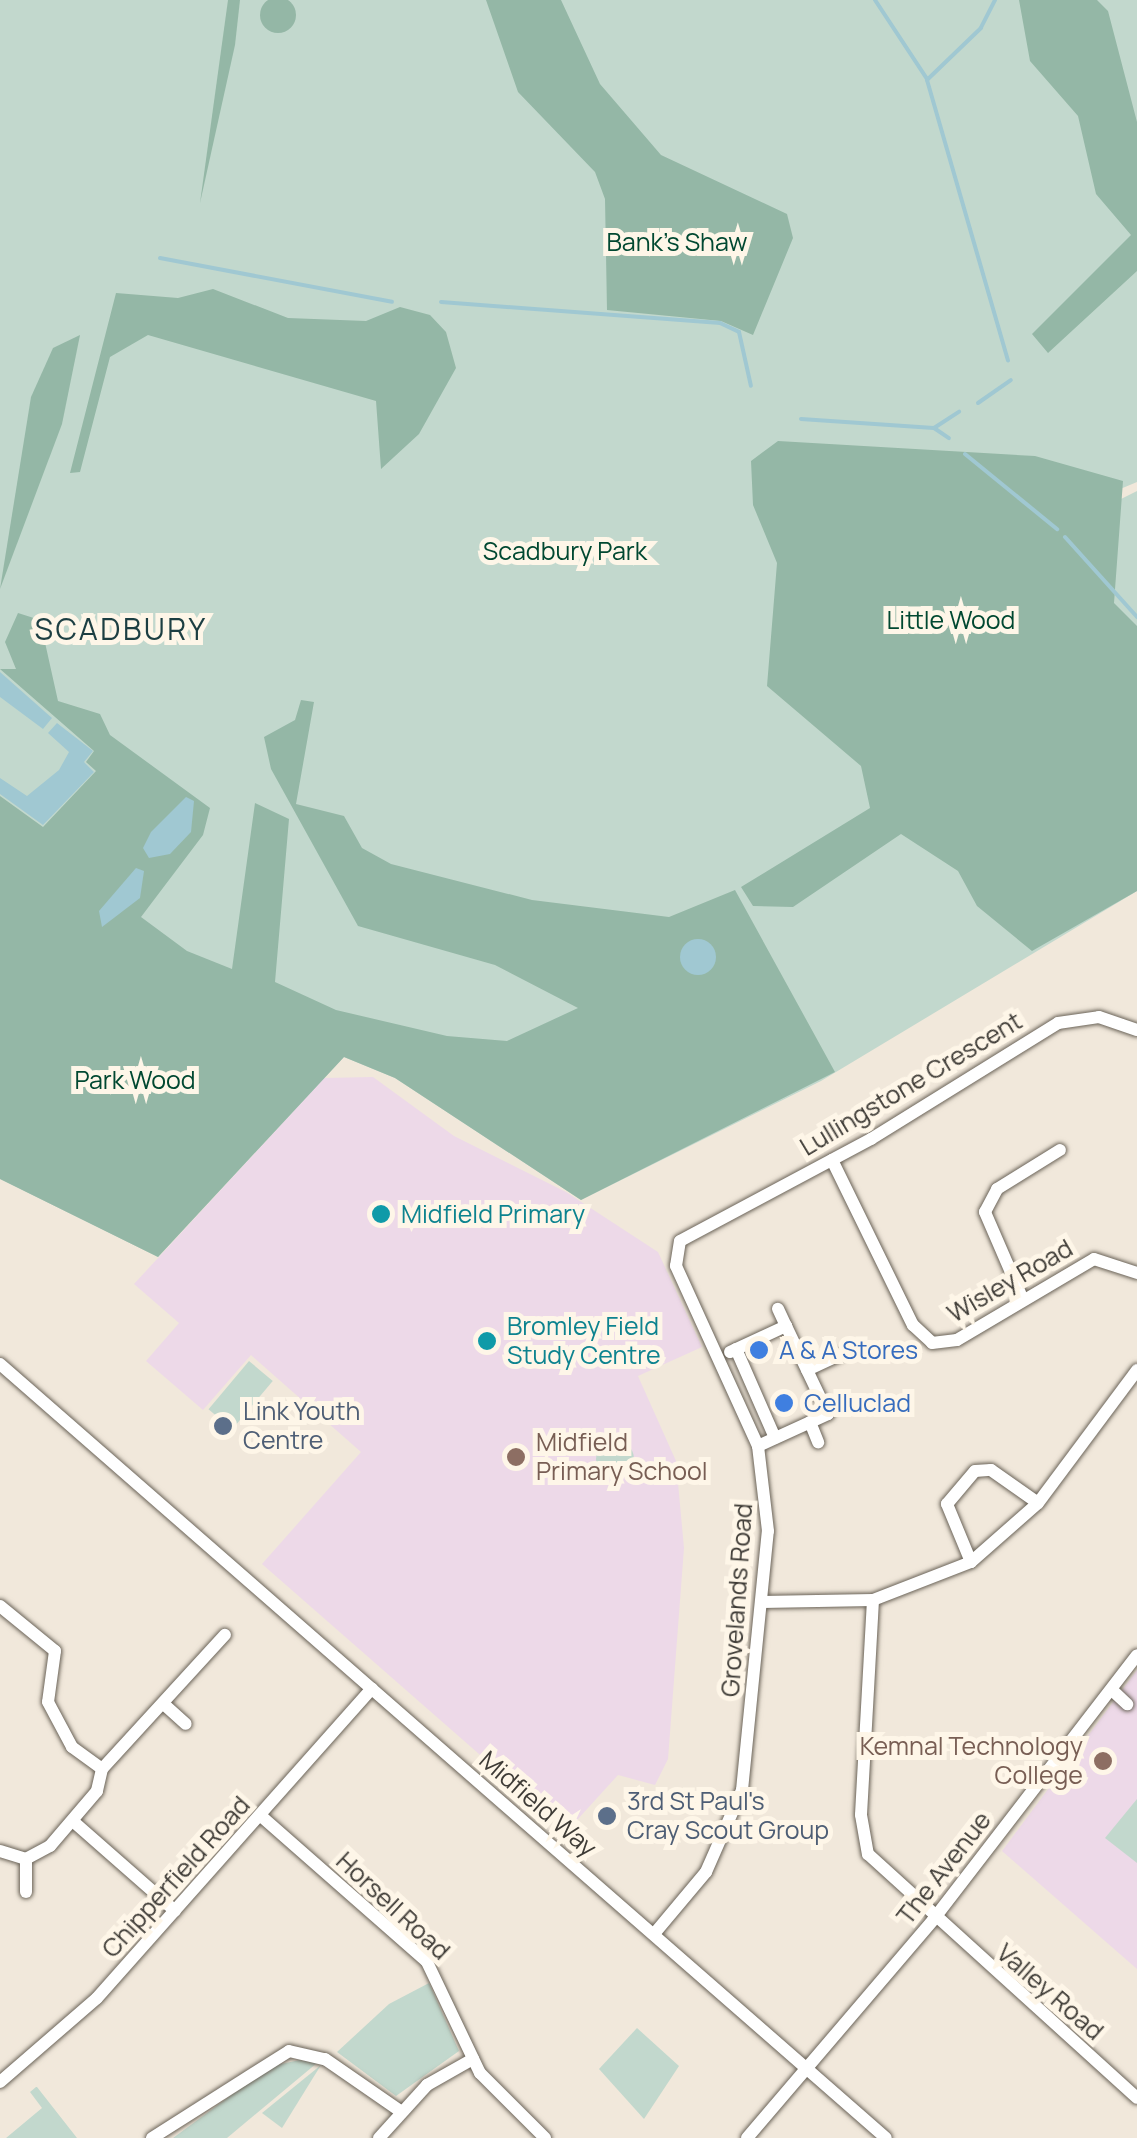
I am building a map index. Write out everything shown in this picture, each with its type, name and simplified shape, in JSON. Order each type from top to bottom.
[{"type":"street","name":"Lullingstone Crescent","points":[[674,1259],[688,1232],[832,1160],[1058,1023],[1099,1017],[1137,1030]]},
{"type":"street","points":[[1022,1300],[985,1212],[997,1189],[1060,1150]]},
{"type":"street","name":"Wisley Road","points":[[832,1160],[921,1336],[956,1340],[1094,1259],[1137,1273]]},
{"type":"street","name":"Grovelands Road","points":[[654,1934],[706,1872],[734,1816],[762,1602],[768,1520],[758,1446],[674,1259]]},
{"type":"street","points":[[758,1446],[828,1414],[778,1309]]},
{"type":"street","points":[[719,1356],[786,1326]]},
{"type":"street","points":[[736,1349],[775,1438]]},
{"type":"street","points":[[807,1370],[838,1356]]},
{"type":"street","name":"Midfield Way","points":[[0,1364],[886,2138]]},
{"type":"street","points":[[762,1602],[873,1600],[971,1562],[1038,1504],[1137,1370]]},
{"type":"street","points":[[810,1422],[818,1442]]},
{"type":"street","points":[[971,1562],[946,1504],[975,1471],[991,1470],[1038,1504]]},
{"type":"street","name":"Valley Road","points":[[873,1600],[864,1840],[886,1878],[1137,2098]]},
{"type":"street","points":[[0,1606],[55,1651],[48,1702],[72,1747],[102,1769]]},
{"type":"street","points":[[26,1859],[75,1823],[102,1769],[166,1707],[226,1635]]},
{"type":"street","name":"The Avenue","points":[[746,2138],[934,1920],[1137,1655]]},
{"type":"street","name":"Chipperfield Road","points":[[0,2082],[98,1998],[372,1688]]},
{"type":"street","points":[[1112,1690],[1127,1704]]},
{"type":"street","points":[[166,1707],[186,1724]]},
{"type":"street","name":"Horsell Road","points":[[261,1816],[426,1962],[473,2059],[545,2138]]},
{"type":"street","points":[[75,1823],[175,1911]]},
{"type":"street","points":[[0,1850],[26,1859]]},
{"type":"street","points":[[26,1859],[26,1892]]},
{"type":"street","points":[[152,2138],[289,2050],[325,2059],[400,2111]]},
{"type":"street","points":[[379,2138],[400,2111],[473,2059]]},
{"type":"shaded area","name":"Midfield Primary School","points":[[373,1077],[454,1136],[566,1192],[658,1252],[702,1347],[638,1376],[676,1461],[684,1548],[668,1759],[655,1785],[618,1775],[567,1831],[262,1564],[361,1452],[251,1355],[203,1410],[146,1361],[179,1323],[134,1284],[324,1078]]},
{"type":"shaded area","name":"Kemnal Technology College","points":[[1137,1670],[1137,1969],[1002,1851]]},
{"type":"green space","points":[[278,-3],[291,2],[296,15],[291,28],[278,33],[265,28],[260,15],[265,2]]},
{"type":"green space","name":"Scadbury Park","points":[[0,0],[1137,0],[1137,482],[1113,492],[1119,500],[1137,491],[1137,891],[821,1081],[581,1200],[395,1078],[344,1057],[158,1257],[0,1179]]},
{"type":"green space","points":[[228,0],[240,0],[235,45],[200,203]]},
{"type":"green space","name":"Bank's Shaw","points":[[486,0],[561,0],[600,84],[661,155],[787,214],[793,238],[753,335],[721,321],[607,310],[605,199],[595,172],[518,92]]},
{"type":"green space","points":[[1019,0],[1097,0],[1108,11],[1137,122],[1137,271],[1048,353],[1032,334],[1131,235],[1096,194],[1078,116],[1030,61]]},
{"type":"green space","points":[[213,289],[288,318],[366,321],[400,307],[430,315],[446,332],[456,368],[419,434],[381,469],[376,401],[148,335],[110,357],[80,472],[70,473],[116,293],[178,298]]},
{"type":"green space","points":[[80,335],[62,424],[0,589],[31,397],[53,348]]},
{"type":"green space","name":"Little Wood","points":[[778,441],[1035,456],[1123,481],[1114,603],[1137,626],[1137,891],[1032,951],[977,906],[958,871],[901,834],[793,907],[753,906],[741,887],[870,808],[861,766],[767,686],[777,563],[753,505],[751,461]]},
{"type":"green space","name":"Park Wood","points":[[18,613],[40,620],[58,701],[100,714],[110,735],[210,808],[203,835],[141,917],[187,951],[232,969],[255,803],[289,819],[275,982],[336,1010],[447,1036],[507,1041],[578,1008],[495,965],[358,926],[271,769],[264,737],[295,720],[301,700],[314,702],[296,804],[344,816],[362,848],[391,864],[532,900],[669,917],[735,890],[835,1072],[581,1200],[395,1078],[344,1057],[158,1257],[0,1179],[0,796],[43,827],[96,771],[86,762],[94,751],[0,669],[16,669],[5,642]]},
{"type":"green space","points":[[249,1361],[273,1381],[232,1429],[209,1409]]},
{"type":"green space","points":[[615,1440],[628,1446],[634,1459],[628,1472],[615,1478],[602,1472],[596,1459],[602,1446]]},
{"type":"green space","points":[[1137,1799],[1137,1863],[1105,1838]]},
{"type":"green space","points":[[429,1983],[459,2051],[396,2096],[337,2052],[389,2004]]},
{"type":"green space","points":[[637,2028],[679,2066],[644,2119],[599,2069]]},
{"type":"green space","points":[[300,2060],[317,2063],[227,2138],[173,2138],[271,2066]]},
{"type":"green space","points":[[321,2065],[282,2128],[262,2113]]},
{"type":"green space","points":[[37,2087],[77,2138],[6,2138],[42,2108],[30,2092]]},
{"type":"water","points":[[0,672],[52,718],[43,729],[0,697]]},
{"type":"water","points":[[57,723],[93,751],[84,762],[94,772],[43,825],[0,794],[0,778],[27,796],[59,770],[69,752],[48,733]]},
{"type":"water","points":[[186,797],[194,801],[191,832],[170,854],[149,858],[143,848],[151,832]]},
{"type":"water","points":[[136,868],[144,871],[140,898],[102,927],[99,911]]},
{"type":"water","points":[[698,939],[710,945],[716,957],[710,969],[698,975],[686,969],[680,957],[686,945]]},
{"type":"waterway","points":[[875,0],[927,79]]},
{"type":"waterway","points":[[995,0],[981,28],[927,80],[1008,361]]},
{"type":"waterway","points":[[160,258],[392,302]]},
{"type":"waterway","points":[[441,302],[720,323],[739,332],[751,386]]},
{"type":"waterway","points":[[978,403],[1011,380]]},
{"type":"waterway","points":[[934,428],[959,412]]},
{"type":"waterway","points":[[801,419],[934,428],[949,438]]},
{"type":"waterway","points":[[965,454],[1057,529]]},
{"type":"waterway","points":[[1065,537],[1137,617]]},
{"type":"place","name":"Midfield Primary","points":[[381,1214]]},
{"type":"place","name":"Bromley Field Study Centre","points":[[487,1341]]},
{"type":"place","name":"A & A Stores","points":[[759,1350]]},
{"type":"place","name":"Celluclad","points":[[784,1403]]},
{"type":"place","name":"Link Youth Centre","points":[[223,1426]]},
{"type":"place","name":"Midfield Primary School","points":[[516,1457]]},
{"type":"place","name":"Kemnal Technology College","points":[[1103,1761]]},
{"type":"place","name":"3rd St Paul's Cray Scout Group","points":[[607,1816]]},
{"type":"district","name":"SCADBURY","points":[[121,629]]}]
